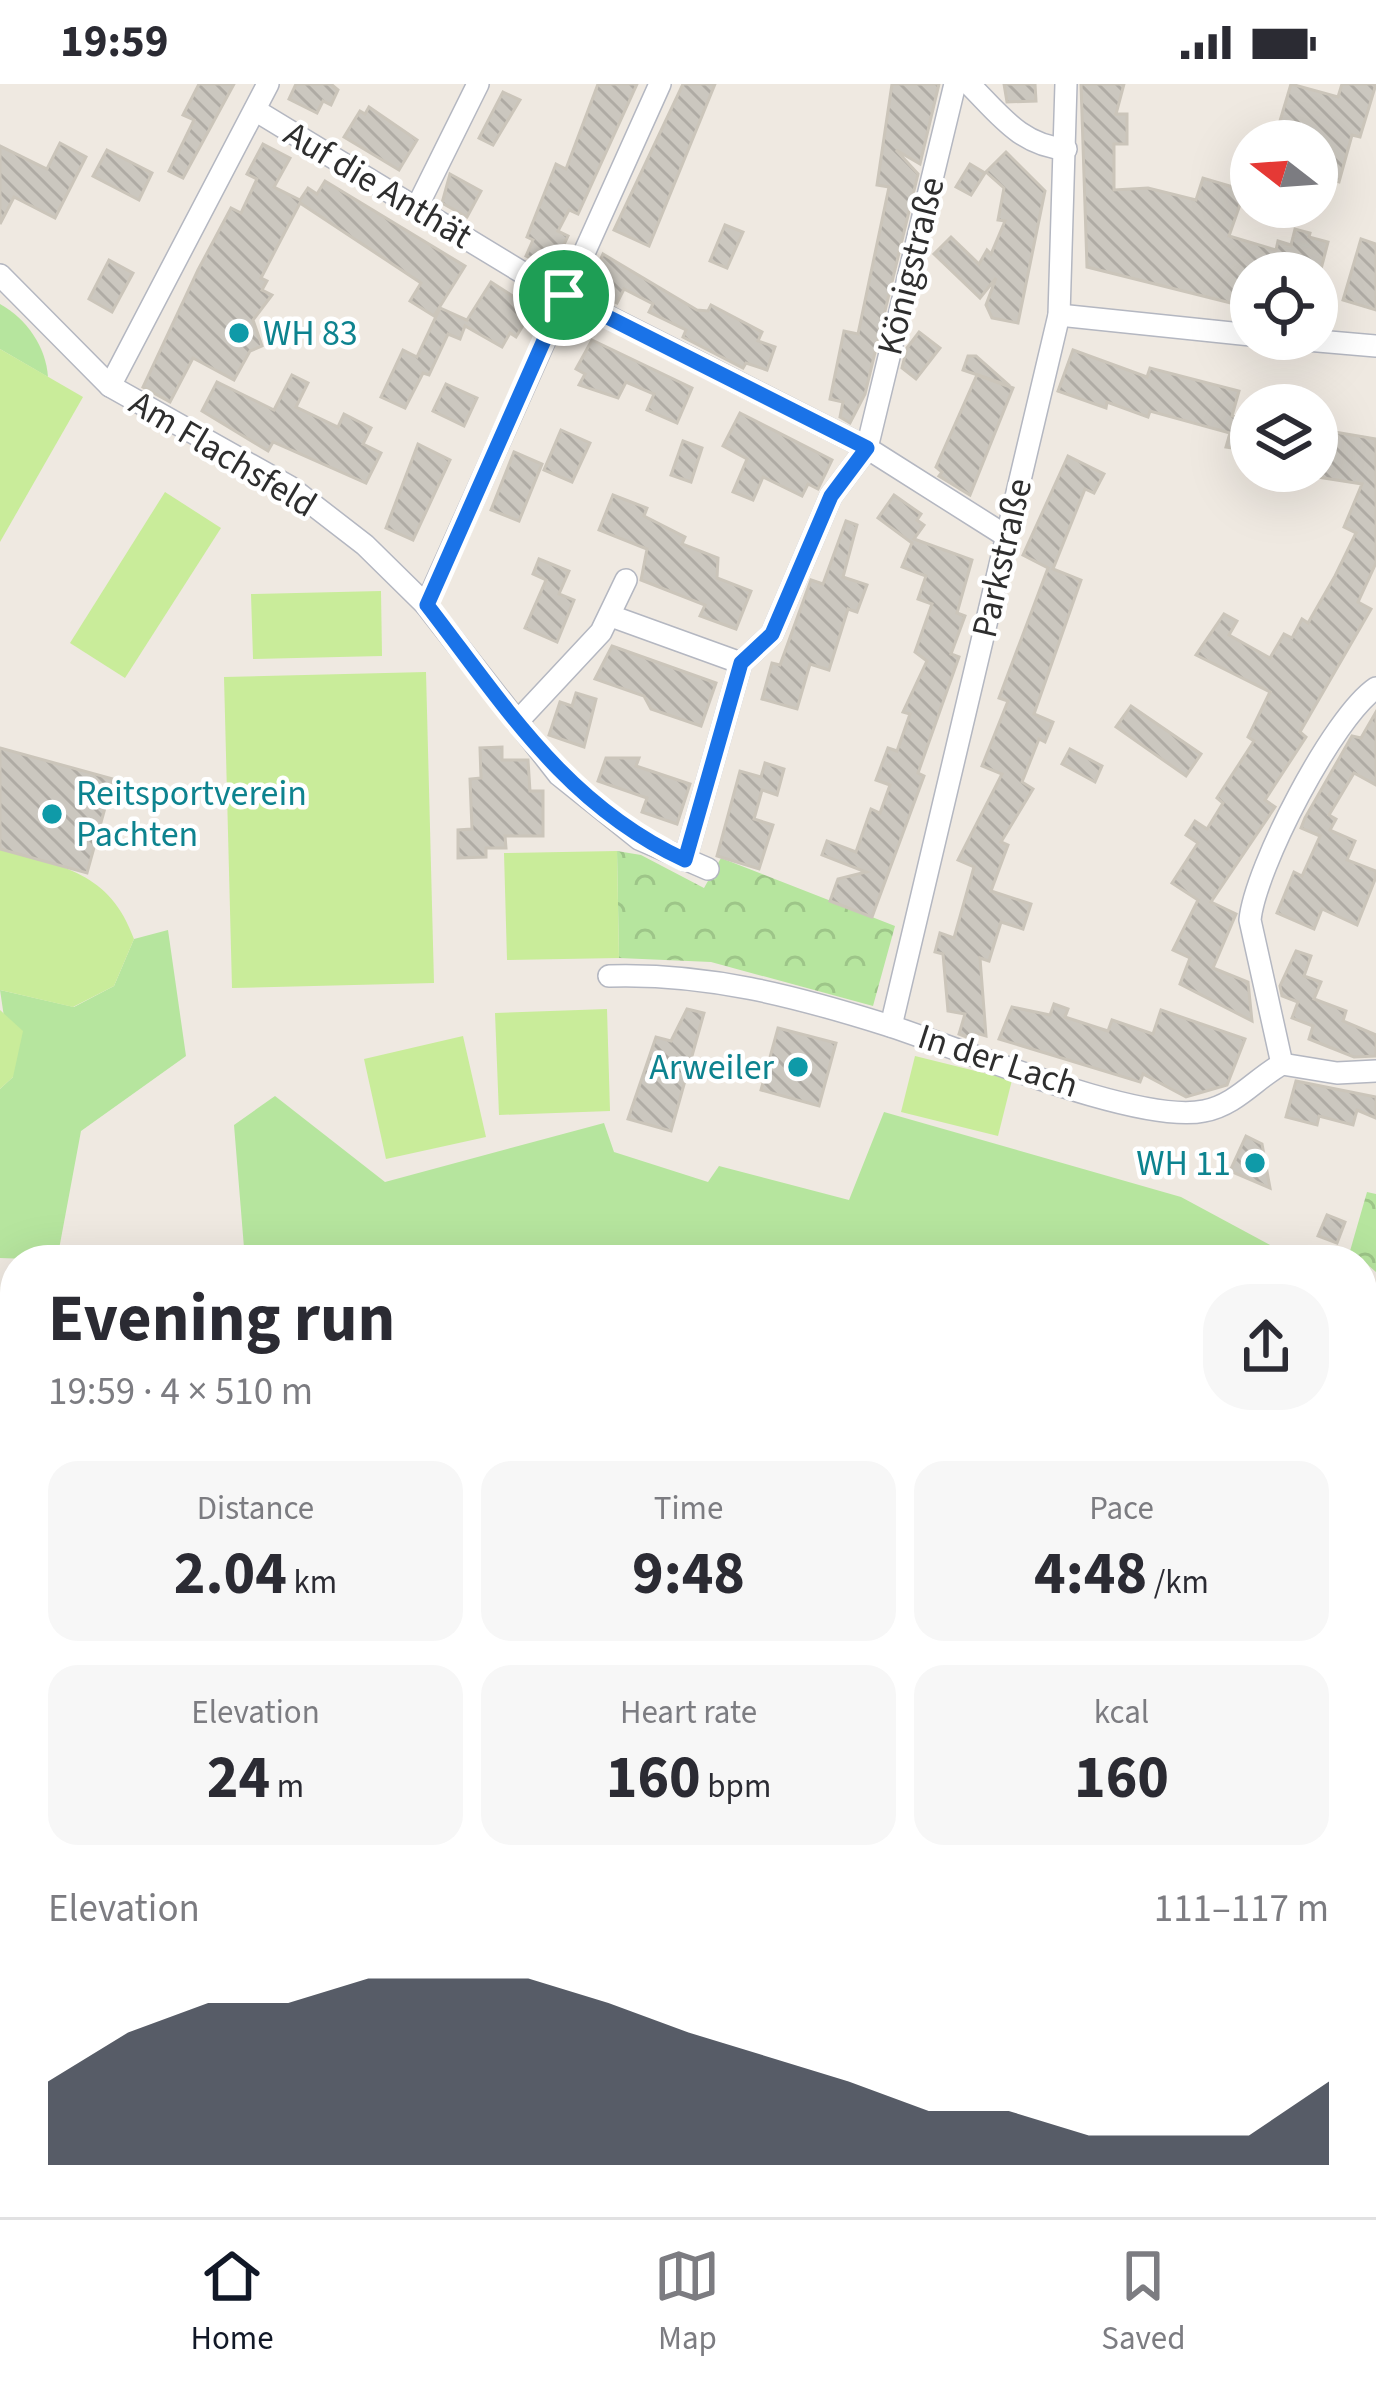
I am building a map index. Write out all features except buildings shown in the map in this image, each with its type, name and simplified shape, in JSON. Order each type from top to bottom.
[{"type":"street","points":[[110,386],[268,84]]},
{"type":"street","points":[[416,209],[478,84]]},
{"type":"street","points":[[427,605],[660,84]]},
{"type":"street","name":"Königstraße","points":[[867,448],[955,84]]},
{"type":"street","points":[[969,84],[1022,137],[1041,148],[1066,149]]},
{"type":"street","name":"Parkstraße","points":[[891,1026],[1059,315],[1066,84]]},
{"type":"street","name":"Auf die Anthät","points":[[254,110],[564,295],[867,448],[1006,536]]},
{"type":"street","name":"Am Flachsfeld","points":[[0,274],[110,386],[290,488],[365,545],[427,605],[560,775],[599,812],[639,839],[708,869]]},
{"type":"street","points":[[1059,315],[1230,333]]},
{"type":"street","points":[[1338,343],[1376,346]]},
{"type":"street","points":[[685,860],[741,663],[772,634],[831,496],[867,448]]},
{"type":"street","points":[[518,722],[611,616],[626,580]]},
{"type":"street","points":[[611,616],[741,663]]},
{"type":"street","points":[[1376,688],[1348,716],[1313,775],[1252,896],[1250,920],[1282,1064],[1337,1073],[1376,1070]]},
{"type":"street","name":"In der Lach","points":[[610,976],[724,980],[891,1026],[959,1053],[1170,1111],[1201,1113],[1226,1104],[1282,1064]]},
{"type":"green space","points":[[0,304],[33,335],[48,377],[0,349]]},
{"type":"green space","points":[[0,349],[83,397],[0,542]]},
{"type":"green space","points":[[165,492],[221,528],[125,678],[70,643]]},
{"type":"green space","points":[[381,591],[382,656],[253,659],[251,594]]},
{"type":"green space","points":[[426,672],[434,983],[232,988],[224,677]]},
{"type":"green space","points":[[0,849],[81,875],[112,899],[134,939],[114,986],[73,1007],[0,990]]},
{"type":"green space","points":[[617,851],[641,855],[704,888],[721,858],[895,926],[873,1006],[711,962],[619,958]]},
{"type":"green space","points":[[617,851],[619,958],[507,960],[504,853]]},
{"type":"green space","points":[[168,930],[186,1056],[81,1131],[60,1245],[0,1245],[0,1089],[13,1077],[0,990],[74,1007],[114,986],[134,939]]},
{"type":"green space","points":[[607,1009],[610,1111],[499,1115],[495,1013]]},
{"type":"green space","points":[[0,1010],[23,1031],[13,1077],[0,1089]]},
{"type":"green space","points":[[463,1036],[486,1137],[386,1159],[364,1059]]},
{"type":"green space","points":[[915,1056],[1012,1080],[998,1136],[901,1112]]},
{"type":"green space","points":[[275,1096],[385,1182],[604,1123],[614,1152],[708,1182],[719,1166],[849,1200],[884,1112],[1181,1197],[1270,1245],[244,1245],[234,1125]]},
{"type":"green space","points":[[1367,1192],[1376,1194],[1376,1245],[1352,1245]]},
{"type":"place","name":"WH 83","points":[[239,333]]},
{"type":"place","name":"Reitsportverein Pachten","points":[[52,814]]},
{"type":"place","name":"Arweiler","points":[[798,1067]]},
{"type":"place","name":"WH 11","points":[[1255,1163]]},
{"type":"route","points":[[564,295],[867,448],[831,496],[772,634],[741,663],[685,860],[639,839],[599,812],[560,775],[427,605],[564,295]]}]
